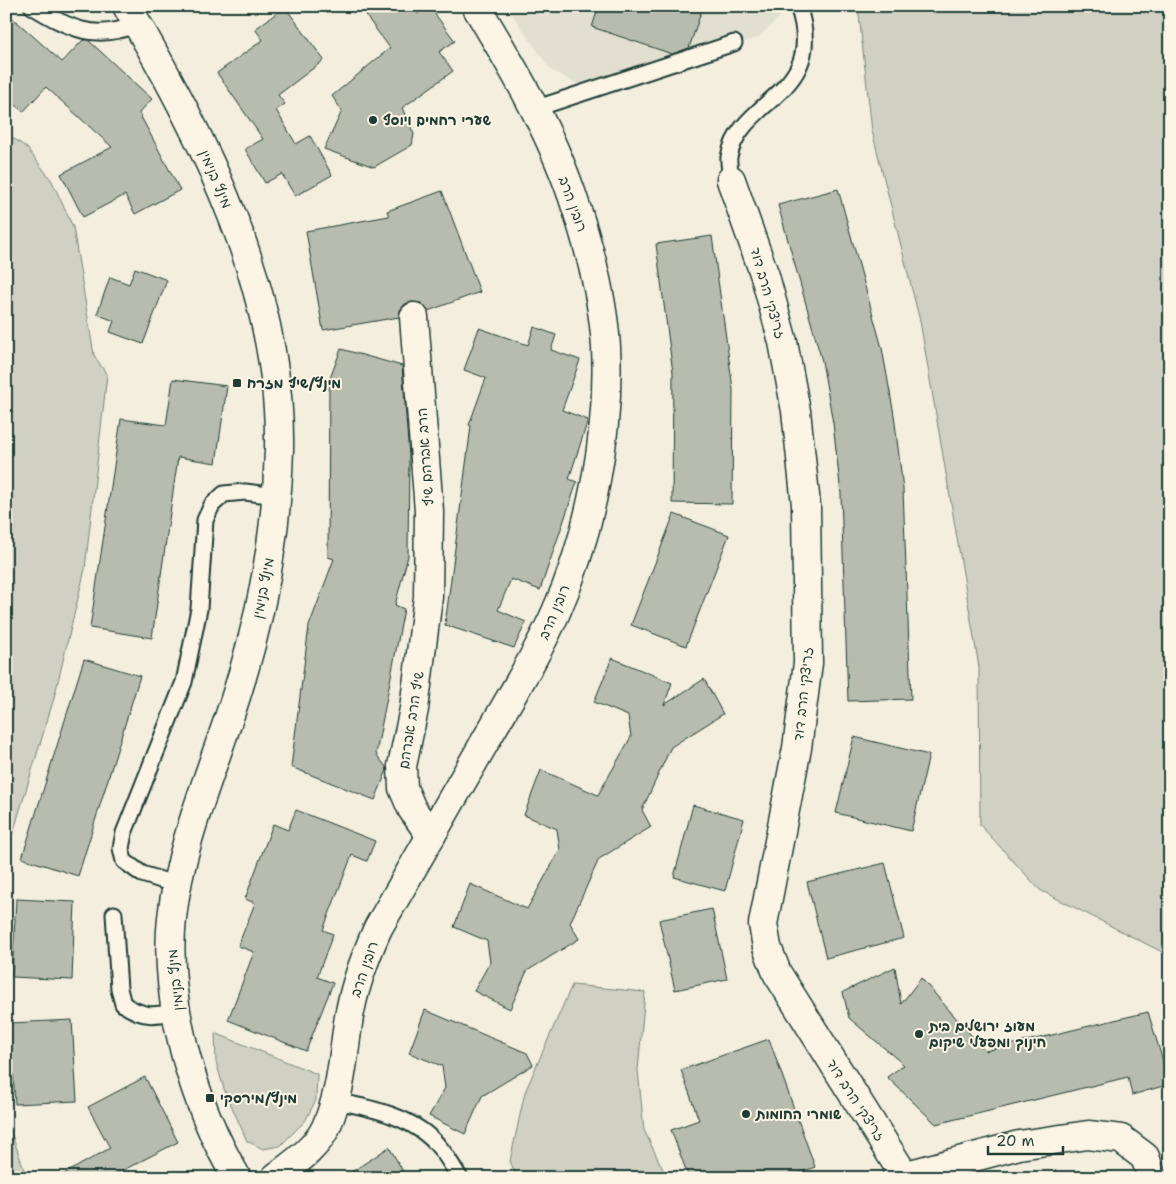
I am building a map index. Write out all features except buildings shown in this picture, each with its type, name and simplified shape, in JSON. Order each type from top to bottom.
[{"type":"street","name":"רובין הרב","points":[[275,1178],[308,1150],[326,1128],[344,1064],[354,995],[363,962],[378,928],[531,662],[557,611],[592,502],[600,450],[606,345],[600,303],[586,242],[571,192],[534,109],[476,6]]},
{"type":"street","name":"מינץ בנימין","points":[[132,15],[215,170],[247,258],[262,309],[277,401],[279,448],[277,496],[264,595],[238,690],[187,846],[177,885],[172,919],[171,955],[178,1012],[189,1068],[210,1130],[237,1178]]},
{"type":"street","name":"זריצקי הרב דוד","points":[[731,180],[765,276],[783,342],[796,411],[806,505],[808,663],[797,748],[768,893],[763,924],[764,932],[776,973],[900,1176]]},
{"type":"street","name":"הרב אברהם שיף","points":[[414,317],[429,511],[428,597]]},
{"type":"street","name":"שיף הרב אברהם","points":[[428,597],[421,657],[402,773],[403,788],[412,809],[431,836]]},
{"type":"street","points":[[900,1176],[1019,1145],[1088,1135],[1121,1139],[1145,1157],[1152,1178]]},
{"type":"lane","points":[[32,6],[62,24],[87,32],[116,31],[132,15]]},
{"type":"lane","points":[[731,180],[729,158],[734,142],[748,122],[784,91],[795,75],[804,42],[804,25],[798,6]]},
{"type":"lane","points":[[534,109],[734,43]]},
{"type":"lane","points":[[177,885],[142,874],[124,861],[121,848],[124,833],[184,682],[199,609],[205,520],[212,505],[224,494],[245,492],[277,496]]},
{"type":"lane","points":[[114,914],[119,988],[123,1004],[137,1013],[153,1016],[178,1012]]},
{"type":"lane","points":[[335,1101],[366,1107],[391,1115],[414,1126],[440,1147],[460,1178]]},
{"type":"shaded area","points":[[506,6],[791,6],[759,37],[628,82],[582,87],[551,70]]},
{"type":"shaded area","points":[[858,6],[1170,6],[1170,956],[1040,890],[980,825],[979,667],[920,321],[872,131]]},
{"type":"shaded area","points":[[6,133],[27,148],[52,181],[73,227],[94,355],[107,375],[85,569],[54,698],[6,856]]},
{"type":"shaded area","points":[[572,985],[645,992],[638,1070],[644,1130],[667,1178],[517,1178],[510,1161],[525,1092]]},
{"type":"shaded area","points":[[215,1033],[317,1074],[316,1100],[305,1121],[280,1146],[263,1149],[247,1141],[224,1089],[216,1062]]},
{"type":"shaded area","points":[[6,1118],[27,1178],[6,1178]]},
{"type":"place","name":"שערי רחמים ויוסף","points":[[373,120]]},
{"type":"place","name":"מינץ/שיף מזרח","points":[[237,383]]},
{"type":"place","name":"מעוז ירושלים בית חינוך ומפעלי שיקום","points":[[919,1034]]},
{"type":"place","name":"מינץ/מירסקי","points":[[210,1098]]},
{"type":"place","name":"שומרי החומות","points":[[746,1114]]}]
